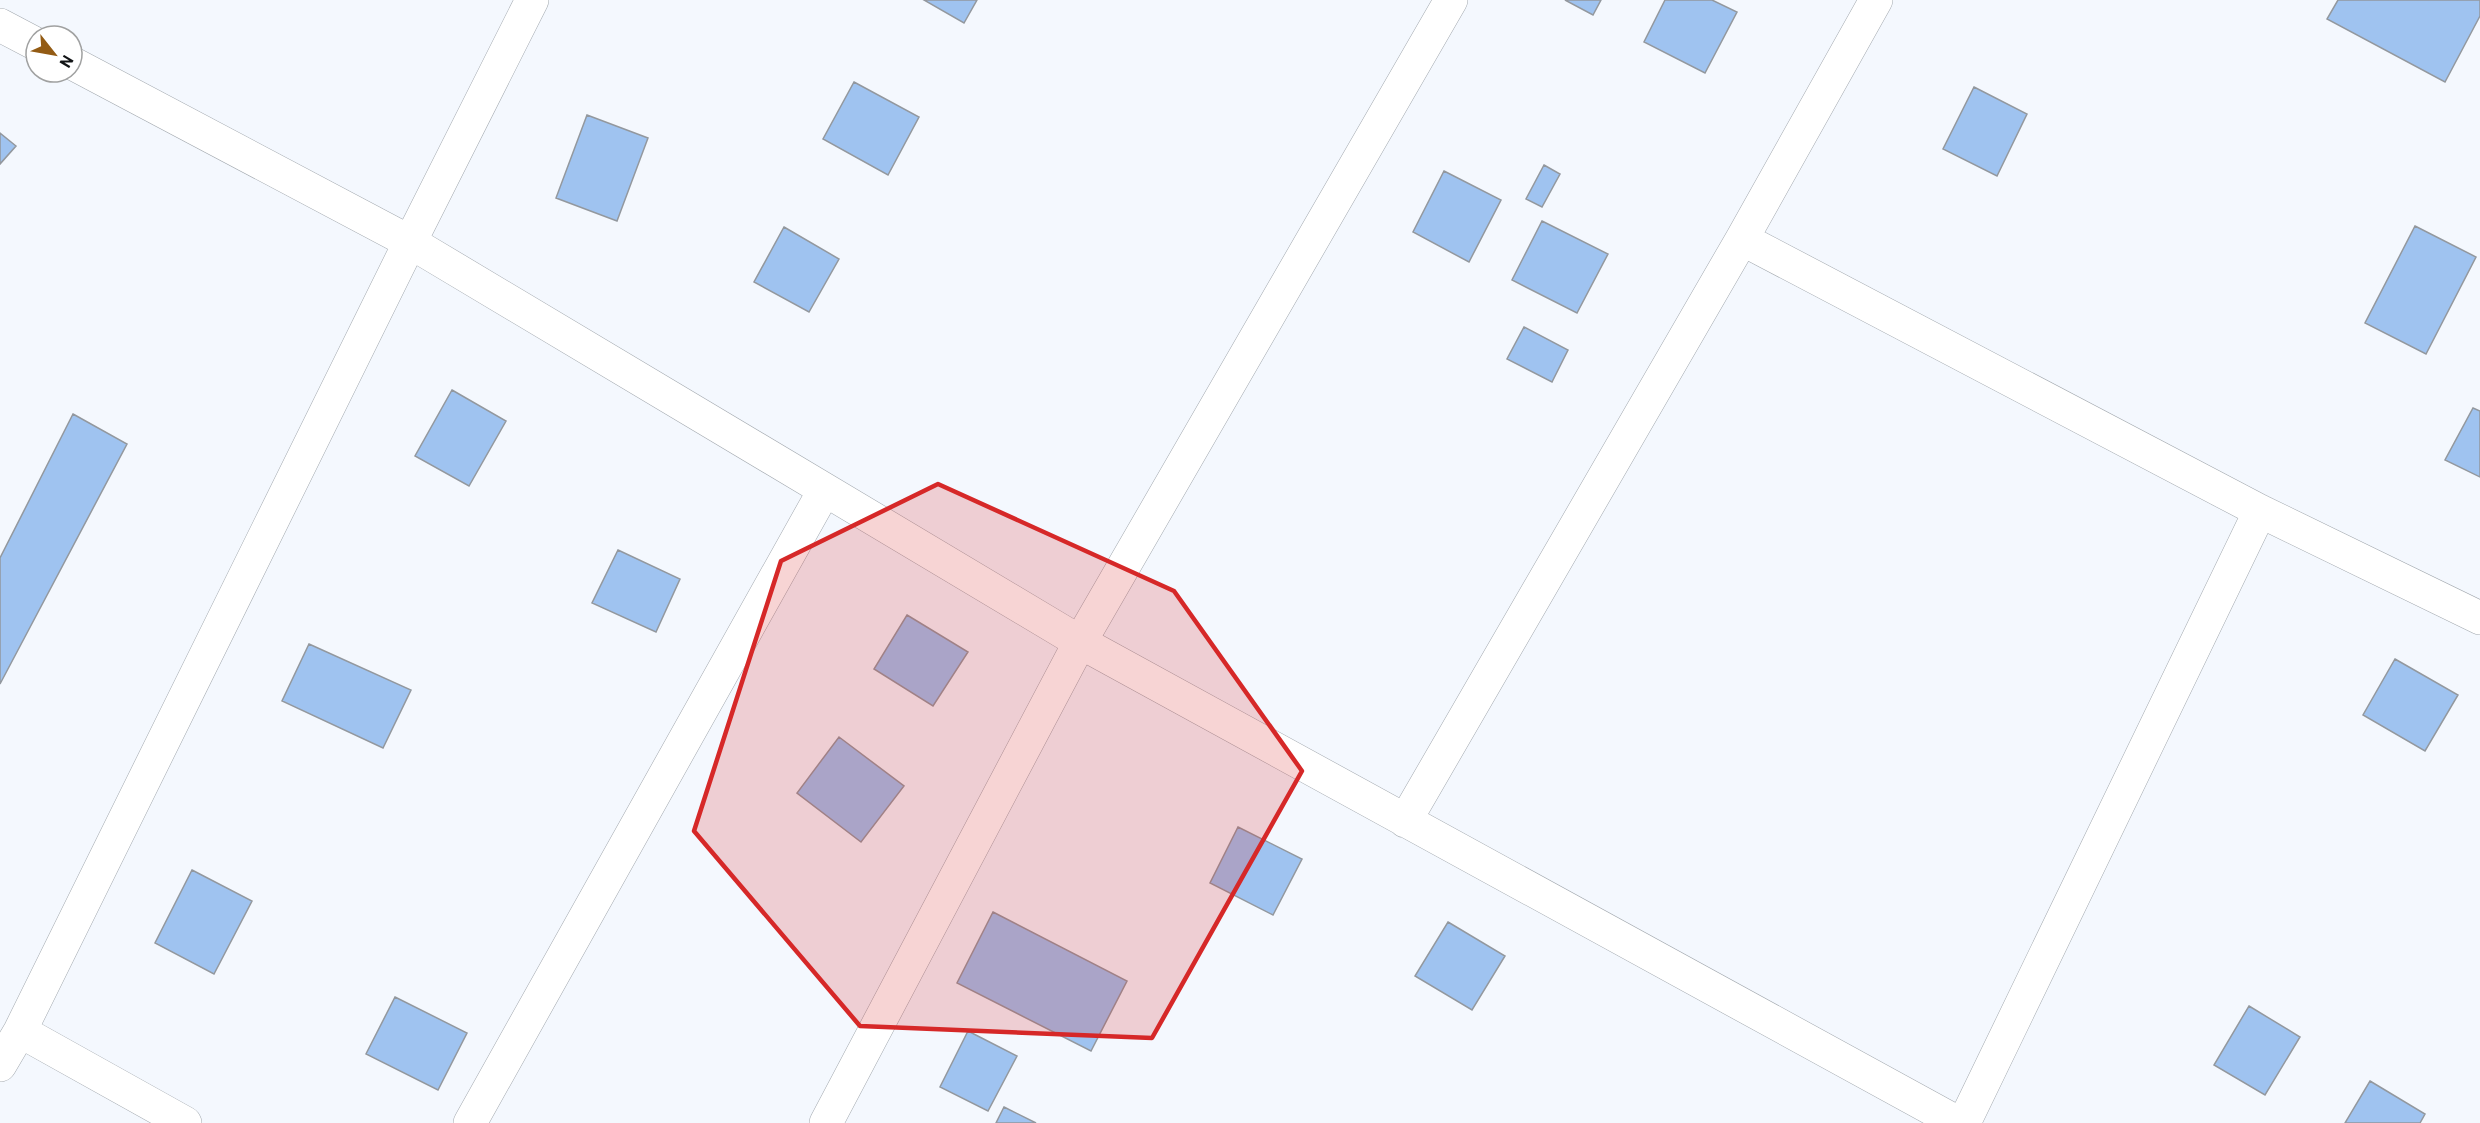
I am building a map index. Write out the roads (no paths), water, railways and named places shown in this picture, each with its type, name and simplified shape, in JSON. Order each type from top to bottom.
[{"type":"street","points":[[0,1065],[20,1031],[532,0]]},
{"type":"street","points":[[826,1123],[1080,642],[1451,0]]},
{"type":"street","points":[[1405,821],[1742,239],[1876,0]]},
{"type":"street","points":[[0,25],[24,38]]},
{"type":"street","points":[[84,69],[410,242],[1080,642],[1958,1123]]},
{"type":"street","points":[[1742,239],[2260,512],[2480,618]]},
{"type":"street","points":[[470,1123],[824,491]]},
{"type":"street","points":[[1964,1123],[2260,512]]},
{"type":"street","points":[[20,1031],[185,1123]]}]
